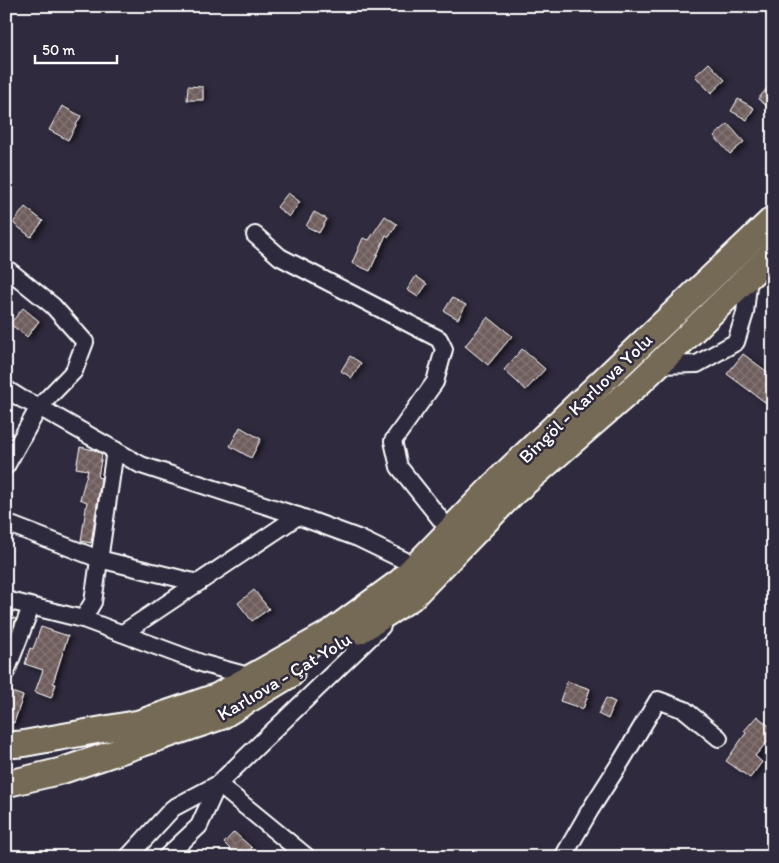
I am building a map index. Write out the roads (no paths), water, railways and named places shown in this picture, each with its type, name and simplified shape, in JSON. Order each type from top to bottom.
[{"type":"highway","name":"Bingöl - Karlıova Yolu","points":[[409,582],[450,531],[505,474],[773,218]]},
{"type":"highway","name":"Bingöl - Karlıova Yolu","points":[[409,582],[630,390],[773,253]]},
{"type":"highway","name":"Karlıova - Çat Yolu","points":[[6,745],[139,723],[218,696],[330,633],[409,582]]},
{"type":"highway","name":"Karlıova - Çat Yolu","points":[[6,784],[61,771],[220,717],[294,672],[409,582]]},
{"type":"street","points":[[255,235],[280,257],[439,339],[444,349],[435,382],[394,441],[399,467],[450,531]]},
{"type":"street","points":[[6,268],[53,306],[85,342],[74,371],[39,407],[6,466]]},
{"type":"street","points":[[656,366],[697,364],[736,342],[745,313],[749,276]]},
{"type":"street","points":[[6,389],[141,464],[358,538],[409,582],[218,784],[173,808],[128,857]]},
{"type":"street","points":[[83,619],[92,602],[115,450]]},
{"type":"street","points":[[123,634],[298,516]]},
{"type":"street","points":[[6,523],[99,558],[198,583]]},
{"type":"street","points":[[6,600],[83,619],[204,664],[252,677]]},
{"type":"street","points":[[6,672],[31,607]]},
{"type":"street","points":[[563,857],[658,700],[685,710],[719,738]]},
{"type":"street","points":[[166,857],[199,826],[218,784]]},
{"type":"street","points":[[218,784],[307,857]]}]
